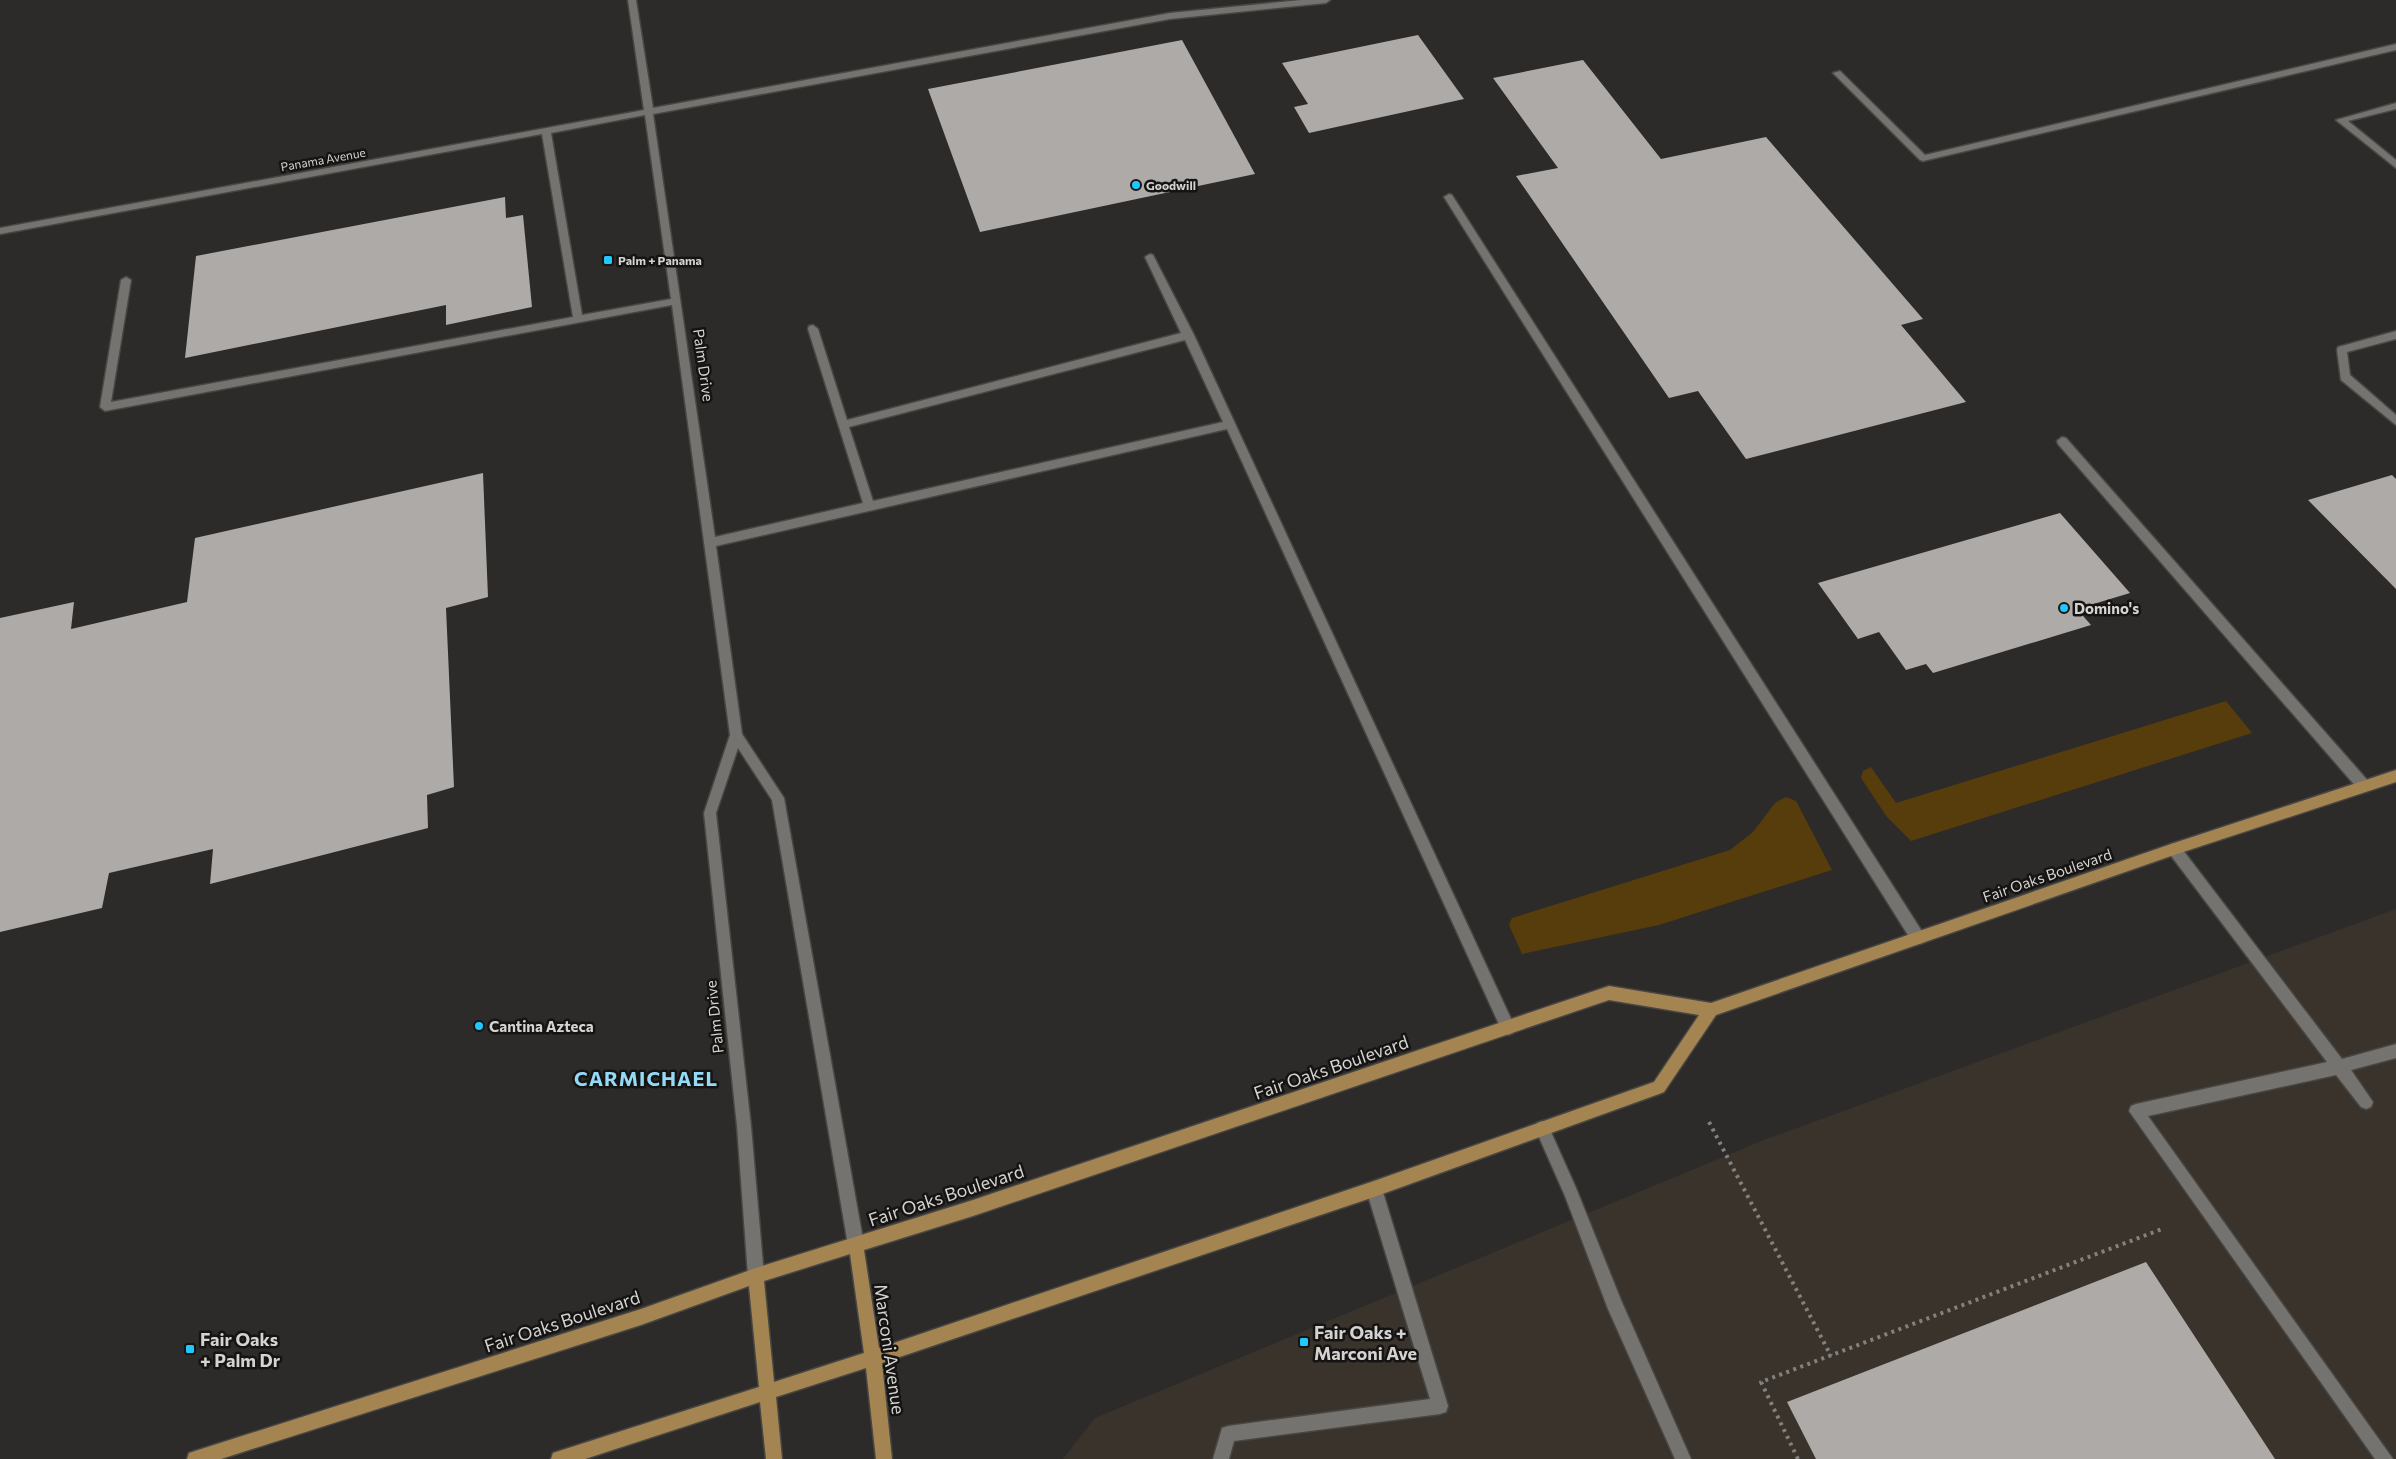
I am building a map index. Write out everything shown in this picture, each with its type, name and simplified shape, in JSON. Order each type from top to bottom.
[{"type":"main road","name":"Fair Oaks Boulevard","points":[[195,1459],[641,1317],[756,1276],[856,1245],[1610,993],[1711,1010],[2174,849],[2396,776]]},
{"type":"main road","points":[[559,1459],[872,1358],[1374,1189],[1659,1087],[1711,1010]]},
{"type":"main road","name":"Marconi Avenue","points":[[856,1245],[884,1459]]},
{"type":"main road","name":"Palm Drive","points":[[756,1276],[768,1390]]},
{"type":"main road","points":[[768,1390],[774,1459]]},
{"type":"street","name":"Palm Drive","points":[[632,0],[712,542],[736,735],[710,813],[744,1126],[756,1276]]},
{"type":"street","name":"Panama Avenue","points":[[0,231],[1170,16],[1326,0]]},
{"type":"street","points":[[1837,73],[1923,158],[2396,47]]},
{"type":"street","points":[[2396,106],[2341,120],[2396,165]]},
{"type":"street","points":[[546,131],[578,319]]},
{"type":"street","points":[[1449,197],[1918,938]]},
{"type":"street","points":[[1150,256],[1189,335],[1508,1028]]},
{"type":"street","points":[[126,280],[105,407],[677,301]]},
{"type":"street","points":[[813,329],[869,506]]},
{"type":"street","points":[[843,425],[1189,335]]},
{"type":"street","points":[[2396,335],[2342,350],[2345,377],[2396,421]]},
{"type":"street","points":[[712,542],[1230,424]]},
{"type":"street","points":[[2062,441],[2364,786]]},
{"type":"street","name":"Palm Drive","points":[[736,735],[778,798],[856,1245]]},
{"type":"street","points":[[2174,849],[2366,1102]]},
{"type":"street","points":[[2386,1459],[2136,1111],[2338,1067],[2396,1051]]},
{"type":"street","points":[[1542,1128],[1571,1193],[1614,1304],[1683,1459]]},
{"type":"street","points":[[1221,1459],[1228,1434],[1440,1406],[1374,1189]]},
{"type":"path","points":[[1709,1122],[1831,1356]]},
{"type":"path","points":[[1798,1459],[1761,1382],[2162,1229]]},
{"type":"shaded area","points":[[2226,701],[2252,733],[1911,841],[1887,817],[1861,778],[1863,771],[1871,767],[1896,803]]},
{"type":"shaded area","points":[[1786,797],[1796,801],[1832,870],[1659,925],[1522,954],[1509,925],[1512,918],[1730,850],[1753,832],[1775,803]]},
{"type":"shaded area","points":[[2396,909],[2396,1459],[1063,1459],[1095,1418],[1764,1140]]},
{"type":"building","points":[[1418,35],[1464,99],[1309,133],[1294,107],[1308,104],[1282,63]]},
{"type":"building","points":[[1182,40],[1255,174],[980,232],[928,89]]},
{"type":"building","points":[[1583,60],[1661,159],[1766,137],[1923,319],[1901,325],[1966,402],[1746,459],[1698,391],[1669,398],[1516,176],[1558,168],[1493,78]]},
{"type":"building","points":[[505,197],[506,218],[523,215],[532,307],[446,325],[446,305],[185,358],[196,256]]},
{"type":"building","points":[[483,473],[488,597],[446,608],[454,787],[427,795],[428,828],[210,884],[213,849],[109,873],[102,908],[0,932],[0,618],[74,602],[71,629],[187,602],[195,538]]},
{"type":"building","points":[[2392,475],[2396,479],[2396,589],[2308,500]]},
{"type":"building","points":[[2060,513],[2130,593],[2077,609],[2091,625],[1933,673],[1926,664],[1906,670],[1879,632],[1858,639],[1818,583]]},
{"type":"building","points":[[2146,1262],[2275,1459],[1816,1459],[1787,1402]]},
{"type":"place","name":"Goodwill","points":[[1136,185]]},
{"type":"place","name":"Palm + Panama","points":[[608,260]]},
{"type":"place","name":"Domino's","points":[[2064,608]]},
{"type":"place","name":"Cantina Azteca","points":[[479,1026]]},
{"type":"place","name":"Fair Oaks + Marconi Ave","points":[[1304,1342]]},
{"type":"place","name":"Fair Oaks + Palm Dr","points":[[190,1349]]},
{"type":"district","name":"CARMICHAEL","points":[[646,1078]]}]
